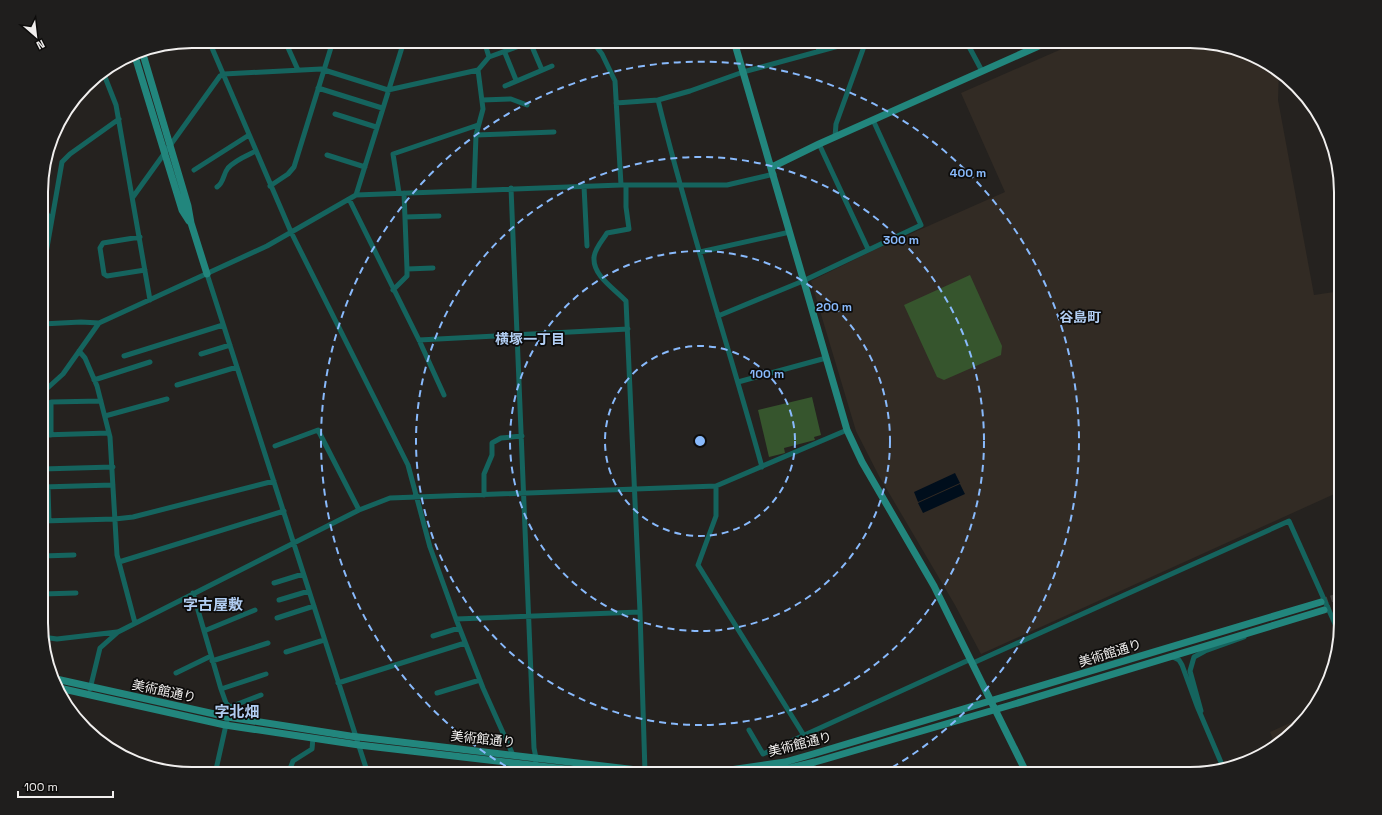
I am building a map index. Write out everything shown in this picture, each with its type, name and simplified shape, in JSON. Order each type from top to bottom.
[{"type":"street","points":[[212,48],[291,232],[408,465],[430,547],[459,628],[513,755]]},
{"type":"street","points":[[288,48],[298,70]]},
{"type":"street","points":[[270,186],[288,174],[294,167],[330,48]]},
{"type":"street","points":[[356,195],[402,48]]},
{"type":"street","points":[[486,48],[489,57]]},
{"type":"street","points":[[133,197],[220,76],[224,74],[323,70],[388,90],[478,70],[489,57],[517,48]]},
{"type":"street","points":[[533,48],[542,70]]},
{"type":"street","points":[[597,48],[602,54],[615,81],[623,185],[629,229],[607,233],[594,257],[595,268],[599,275],[626,301],[640,612],[645,767]]},
{"type":"street","points":[[736,48],[773,170],[803,281],[848,430],[862,462],[934,586],[1024,767]]},
{"type":"street","points":[[616,103],[658,100],[690,91],[743,72],[830,48]]},
{"type":"street","points":[[835,137],[836,124],[863,48]]},
{"type":"street","points":[[970,48],[982,71]]},
{"type":"street","points":[[48,324],[80,322],[100,323],[267,246],[356,195],[584,186],[727,185],[773,170],[819,144],[1034,48]]},
{"type":"street","points":[[505,53],[516,80]]},
{"type":"street","points":[[144,57],[188,206],[191,223],[366,767]]},
{"type":"street","points":[[136,59],[182,210],[191,223]]},
{"type":"street","points":[[505,86],[516,80],[552,66]]},
{"type":"street","points":[[474,190],[476,135],[482,109],[478,70]]},
{"type":"street","points":[[105,77],[116,105],[119,119],[150,300]]},
{"type":"street","points":[[318,88],[382,108]]},
{"type":"street","points":[[482,100],[511,99],[527,105]]},
{"type":"street","points":[[658,100],[679,186],[700,252],[762,467]]},
{"type":"street","points":[[335,114],[376,127]]},
{"type":"street","points":[[48,236],[62,162],[119,119]]},
{"type":"street","points":[[718,316],[803,281],[921,225],[873,120]]},
{"type":"street","points":[[393,290],[407,276],[407,269],[405,217],[393,154],[478,125]]},
{"type":"street","points":[[476,135],[554,132]]},
{"type":"street","points":[[194,170],[249,135]]},
{"type":"street","points":[[819,144],[868,249]]},
{"type":"street","points":[[217,187],[221,184],[226,171],[231,166],[256,151]]},
{"type":"street","points":[[327,155],[365,167]]},
{"type":"street","points":[[584,186],[587,246]]},
{"type":"street","points":[[511,188],[525,494],[534,748],[536,766]]},
{"type":"street","points":[[349,199],[419,340],[444,395]]},
{"type":"street","points":[[405,217],[439,216]]},
{"type":"street","points":[[48,218],[50,223]]},
{"type":"street","points":[[700,252],[790,232]]},
{"type":"street","points":[[140,237],[103,243],[100,248],[104,274],[107,276],[145,270]]},
{"type":"street","points":[[407,269],[433,268]]},
{"type":"street","points":[[48,388],[63,374],[100,323]]},
{"type":"street","points":[[124,356],[223,325]]},
{"type":"street","points":[[419,340],[628,330]]},
{"type":"street","points":[[201,354],[230,345]]},
{"type":"street","points":[[79,351],[85,358],[94,380],[109,433],[113,467],[115,519],[119,562],[135,623]]},
{"type":"street","points":[[738,382],[826,358]]},
{"type":"street","points":[[94,380],[150,362]]},
{"type":"street","points":[[177,384],[237,367]]},
{"type":"street","points":[[105,416],[167,399]]},
{"type":"street","points":[[101,401],[51,402],[51,435],[109,433]]},
{"type":"street","points":[[275,446],[318,430],[359,510]]},
{"type":"street","points":[[89,690],[100,649],[118,632],[359,510],[390,498],[716,486],[848,430]]},
{"type":"street","points":[[484,495],[484,474],[492,455],[492,443],[501,438],[522,436]]},
{"type":"street","points":[[48,469],[113,467]]},
{"type":"street","points":[[48,521],[133,517],[274,481]]},
{"type":"street","points":[[48,487],[113,486]]},
{"type":"street","points":[[716,486],[716,516],[698,565],[803,734]]},
{"type":"street","points":[[119,562],[284,511]]},
{"type":"street","points":[[748,730],[763,754],[803,734],[1289,521],[1334,622]]},
{"type":"street","points":[[48,556],[74,555]]},
{"type":"street","points":[[274,582],[303,574]]},
{"type":"street","points":[[278,600],[309,591]]},
{"type":"street","points":[[48,594],[76,593]]},
{"type":"street","points":[[193,593],[221,689],[226,703],[230,707]]},
{"type":"street","name":"美術館通り","points":[[751,767],[785,762],[1321,602]]},
{"type":"street","points":[[277,618],[314,606]]},
{"type":"street","points":[[204,631],[255,610]]},
{"type":"street","name":"美術館通り","points":[[794,767],[995,710],[1324,610]]},
{"type":"street","points":[[456,618],[640,612]]},
{"type":"street","points":[[433,636],[459,628]]},
{"type":"street","points":[[48,637],[93,636],[118,632]]},
{"type":"street","points":[[1201,714],[1201,705],[1190,671],[1194,657],[1205,651],[1240,639],[1249,632]]},
{"type":"street","points":[[286,652],[324,640]]},
{"type":"street","points":[[338,683],[465,643]]},
{"type":"street","points":[[176,673],[212,659],[268,644]]},
{"type":"street","points":[[1170,656],[1181,662],[1197,706],[1221,763]]},
{"type":"street","points":[[221,689],[266,674]]},
{"type":"street","name":"美術館通り","points":[[60,680],[89,690],[225,725],[359,745],[545,767]]},
{"type":"street","points":[[437,693],[480,680]]},
{"type":"street","name":"美術館通り","points":[[64,688],[89,690],[228,717],[356,736],[606,767]]},
{"type":"street","points":[[230,707],[261,695]]},
{"type":"street","points":[[216,767],[230,707]]},
{"type":"street","points":[[291,767],[293,761],[312,749],[313,738]]},
{"type":"shaded area","points":[[1064,48],[1200,48],[1227,53],[1262,67],[1279,79],[1278,100],[1314,295],[1334,292],[1334,494],[981,654],[955,605],[879,476],[856,431],[811,281],[874,250],[1005,192],[961,93]]},
{"type":"shaded area","points":[[1296,720],[1274,740],[1270,732]]},
{"type":"green space","points":[[970,275],[1002,346],[1001,355],[944,380],[937,377],[904,305]]},
{"type":"green space","points":[[812,397],[821,435],[814,437],[815,440],[784,448],[785,453],[769,457],[758,410]]},
{"type":"water","points":[[955,473],[960,483],[918,502],[914,492]]},
{"type":"water","points":[[960,484],[965,494],[923,513],[918,503]]},
{"type":"tunnel","points":[[1321,602],[1334,598]]},
{"type":"tunnel","points":[[1324,610],[1334,607]]},
{"type":"district","name":"谷島町","points":[[1080,317]]},
{"type":"district","name":"横塚一丁目","points":[[530,339]]},
{"type":"district","name":"字古屋敷","points":[[213,604]]},
{"type":"district","name":"字北畑","points":[[237,711]]}]
